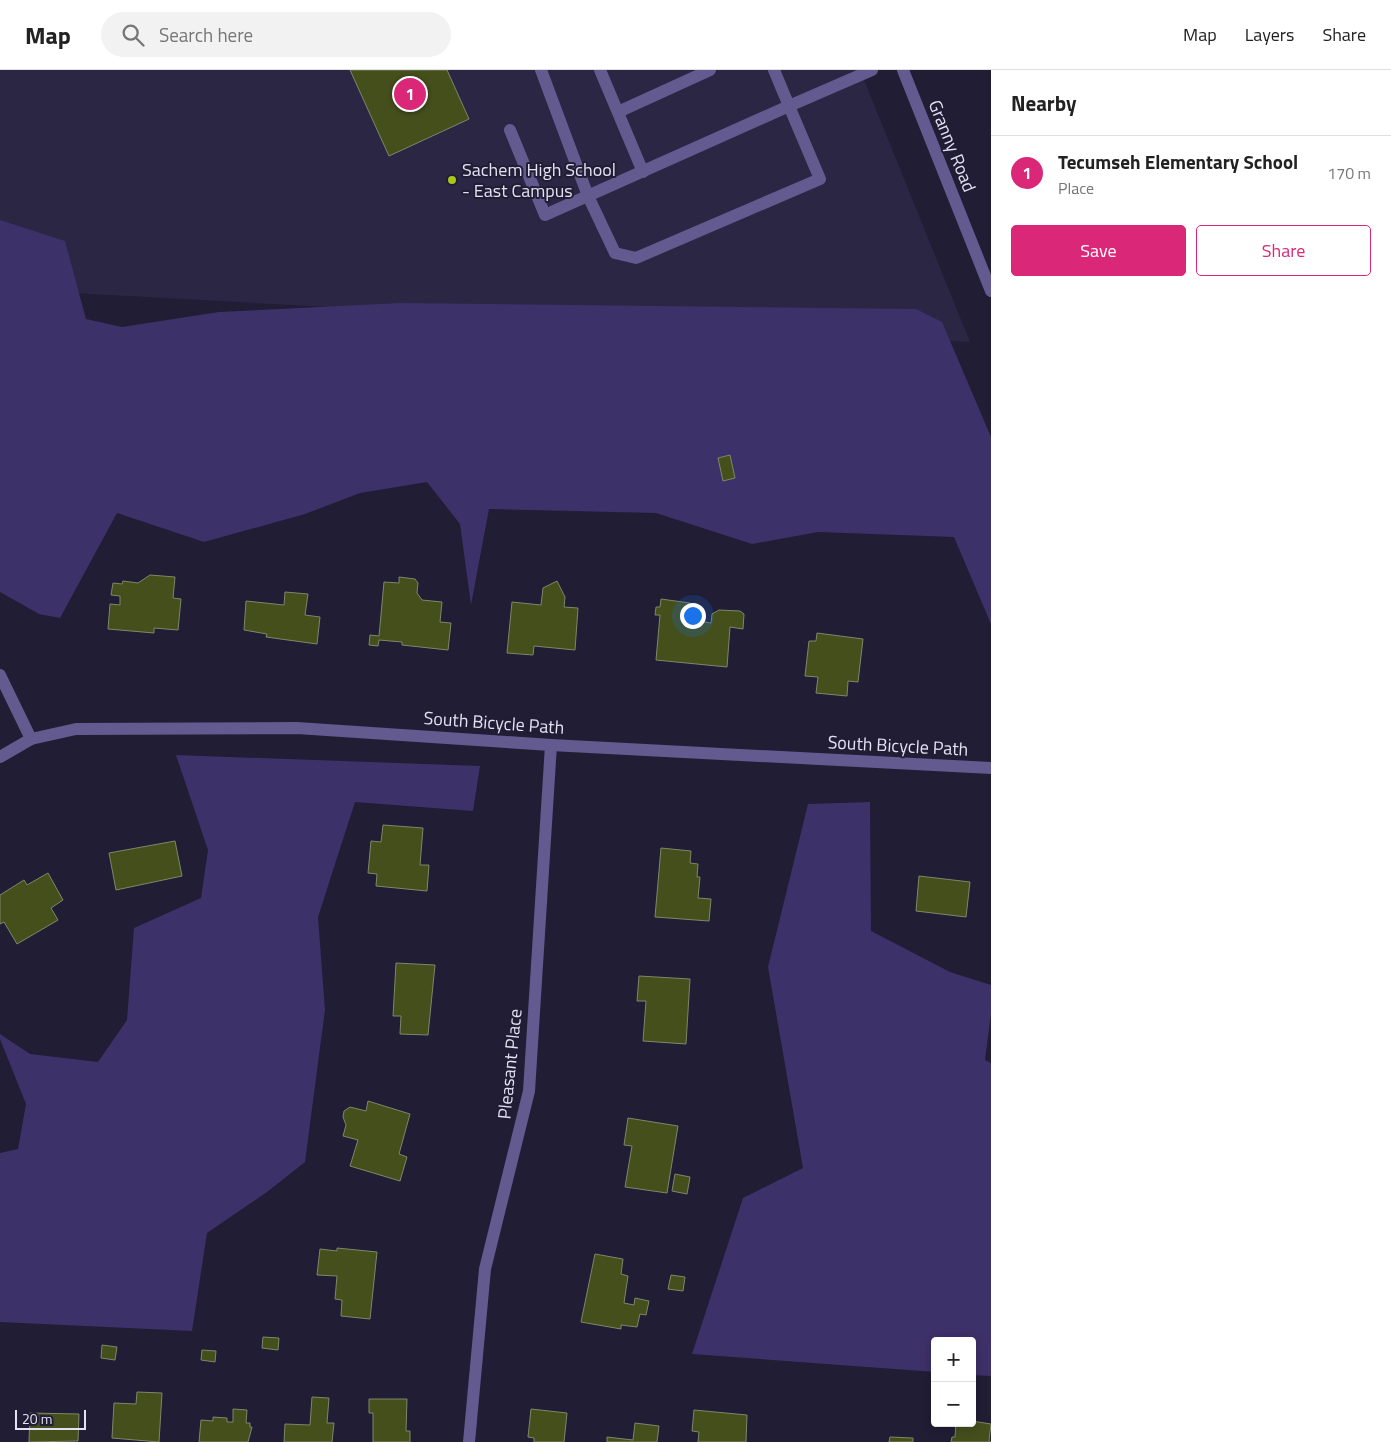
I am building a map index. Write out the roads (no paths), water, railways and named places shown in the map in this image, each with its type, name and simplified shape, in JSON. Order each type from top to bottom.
[{"type":"street","points":[[541,70],[588,196],[614,253],[636,258],[820,179],[774,70]]},
{"type":"street","points":[[600,70],[643,172]]},
{"type":"street","points":[[618,112],[710,70]]},
{"type":"street","points":[[510,130],[545,215],[872,70]]},
{"type":"street","name":"Granny Road","points":[[903,70],[991,290]]},
{"type":"street","points":[[0,675],[31,739]]},
{"type":"street","name":"South Bicycle Path","points":[[0,756],[31,739],[76,729],[297,728],[991,768]]},
{"type":"street","name":"Pleasant Place","points":[[469,1442],[485,1269],[528,1091],[551,744]]},
{"type":"place","name":"Tecumseh Elementary School","points":[[410,94]]},
{"type":"place","name":"Sachem High School - East Campus","points":[[452,180]]}]
